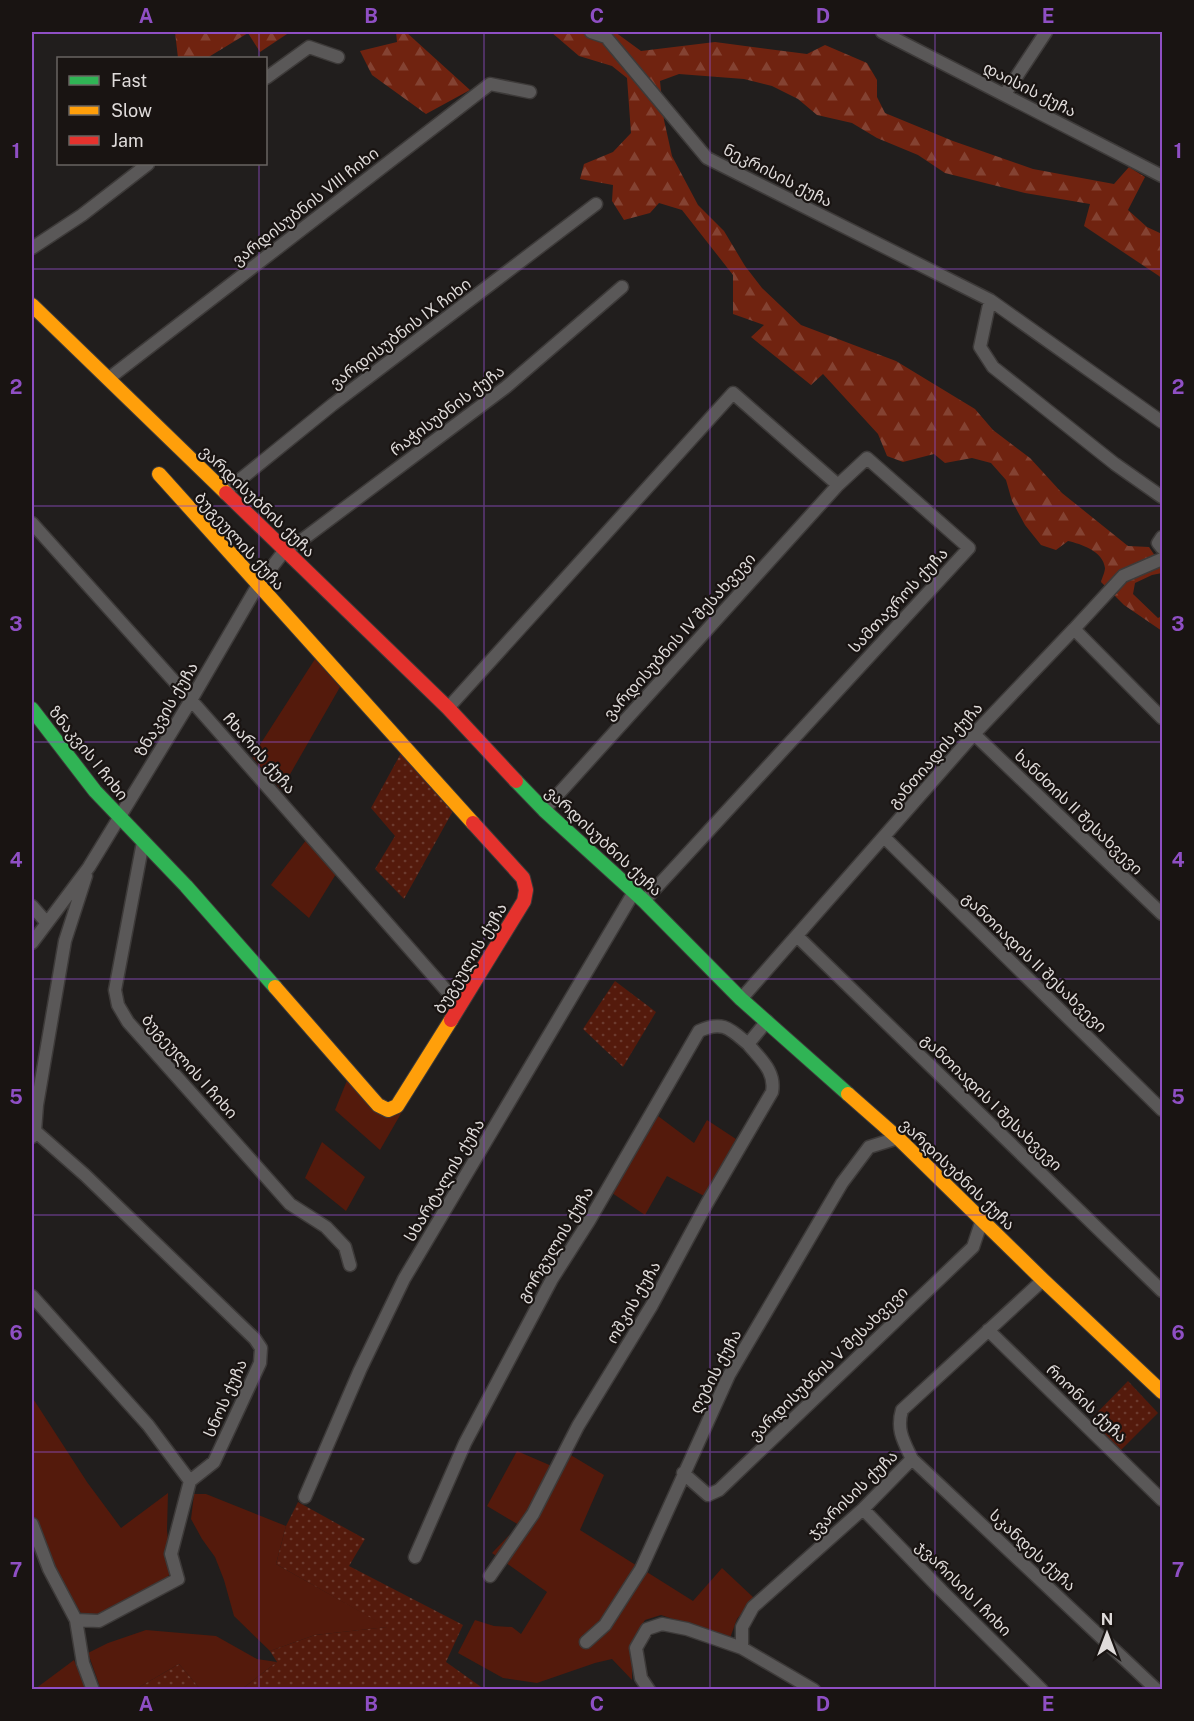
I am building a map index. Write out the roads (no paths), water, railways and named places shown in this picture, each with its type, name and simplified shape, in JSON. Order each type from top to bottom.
[{"type":"street","name":"ნეკრისის ქუჩა","points":[[591,32],[606,38],[707,158],[990,300],[1162,422]]},
{"type":"street","name":"დაისის ქუჩა","points":[[882,32],[1162,176]]},
{"type":"street","points":[[1005,94],[1046,32]]},
{"type":"street","points":[[267,77],[309,47],[338,57]]},
{"type":"street","name":"ვარდისუბნის VIII ჩიხი","points":[[108,379],[490,84],[530,92]]},
{"type":"street","points":[[32,248],[82,215],[147,165]]},
{"type":"street","name":"ვარდისუბნის IX ჩიხი","points":[[226,491],[332,405],[596,204]]},
{"type":"street","name":"რაჭისუბნის ქუჩა","points":[[285,550],[302,540],[506,387],[622,287]]},
{"type":"street","points":[[990,300],[980,347],[993,367],[1115,464],[1162,497]]},
{"type":"street","name":"ვარდისუბნის ქუჩა","points":[[32,305],[448,708],[544,810],[644,901],[741,999],[898,1138],[1043,1280],[1160,1386]]},
{"type":"street","points":[[448,708],[733,393],[838,485]]},
{"type":"street","name":"სამთავროს ქუჩა","points":[[644,901],[969,548],[867,458],[838,485]]},
{"type":"street","name":"ბუგეულის ქუჩა","points":[[120,818],[186,886],[378,1105],[388,1110],[397,1106],[524,901],[526,890],[524,878],[159,474]]},
{"type":"street","name":"ვარდისუბნის IV შესახვევი","points":[[544,810],[838,485]]},
{"type":"street","name":"ჩხარის ქუჩა","points":[[32,523],[192,700],[460,1006]]},
{"type":"street","points":[[1162,537],[1158,543],[1162,548]]},
{"type":"street","name":"ზნაკვის ქუჩა","points":[[32,943],[89,867],[192,700],[258,585],[285,550]]},
{"type":"street","name":"განთიადის ქუჩა","points":[[741,999],[798,937],[974,734],[1123,576],[1162,559]]},
{"type":"street","points":[[1074,629],[1162,718]]},
{"type":"street","name":"ზნაკვის I ჩიხი","points":[[32,709],[95,791],[120,818]]},
{"type":"street","name":"ხანძთის II შესახვევი","points":[[974,734],[1162,914]]},
{"type":"street","name":"განთიადის II შესახვევი","points":[[885,838],[1162,1110]]},
{"type":"street","name":"ბუგეულის I ჩიხი","points":[[143,843],[116,990],[118,1005],[128,1022],[290,1204],[326,1227],[345,1246],[350,1265]]},
{"type":"street","points":[[33,1134],[65,941],[89,867]]},
{"type":"street","name":"სხარტალის ქუჩა","points":[[305,1497],[360,1370],[404,1279],[633,892]]},
{"type":"street","points":[[32,906],[47,924]]},
{"type":"street","name":"განთიადის I შესახვევი","points":[[798,937],[1162,1292]]},
{"type":"street","points":[[748,1044],[767,1021]]},
{"type":"street","name":"გორგულის ქუჩა","points":[[415,1557],[465,1443],[552,1280],[589,1221],[699,1031],[710,1026],[726,1026],[748,1044]]},
{"type":"street","name":"ოშკის ქუჩა","points":[[490,1576],[533,1514],[578,1426],[652,1305],[706,1205],[772,1092],[774,1081],[768,1068],[748,1044]]},
{"type":"street","name":"სნოს ქუჩა","points":[[33,1134],[85,1175],[261,1348],[260,1364],[214,1462],[190,1481]]},
{"type":"street","name":"ღების ქუჩა","points":[[586,1642],[604,1625],[641,1569],[729,1375],[842,1183],[869,1147],[898,1138]]},
{"type":"street","name":"ვარდისუბნის V შესახვევი","points":[[683,1473],[708,1495],[719,1490],[973,1247],[982,1220]]},
{"type":"street","name":"ჯვარისის ქუჩა","points":[[742,1648],[742,1627],[753,1607],[863,1509],[912,1459],[900,1434],[898,1421],[902,1410],[1043,1280]]},
{"type":"street","points":[[32,1296],[148,1425],[190,1481],[171,1554],[177,1579],[99,1621],[76,1620]]},
{"type":"street","name":"რიონის ქუჩა","points":[[988,1330],[1162,1500]]},
{"type":"street","name":"სკანდეს ქუჩა","points":[[912,1459],[1157,1689]]},
{"type":"street","name":"ჯვარისის I ჩიხი","points":[[863,1509],[942,1591],[1042,1689]]},
{"type":"street","points":[[32,1524],[50,1569],[76,1620],[83,1663],[93,1689]]},
{"type":"street","points":[[649,1689],[641,1678],[636,1648],[647,1629],[662,1624],[687,1629],[742,1648],[814,1689]]}]
